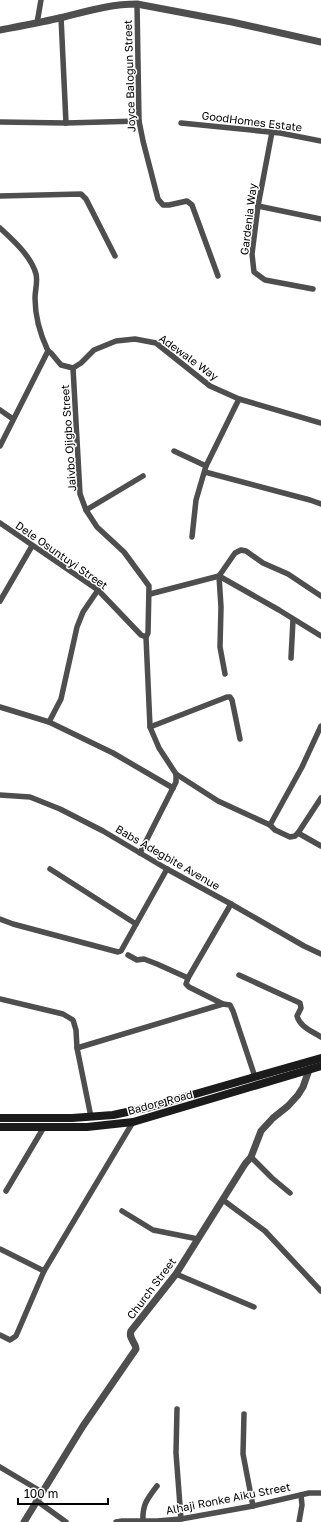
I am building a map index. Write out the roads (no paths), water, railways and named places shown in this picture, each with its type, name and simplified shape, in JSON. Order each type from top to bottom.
[{"type":"main road","name":"Badore Road","points":[[0,1118],[91,1117],[113,1115],[150,1107],[321,1058]]},
{"type":"main road","name":"Badore Road","points":[[0,1127],[100,1126],[133,1122],[321,1066]]},
{"type":"street","points":[[37,23],[41,0]]},
{"type":"street","points":[[0,30],[37,23],[121,2],[232,22],[321,42]]},
{"type":"street","name":"Joyce Balogun Street","points":[[136,4],[139,121],[142,141],[158,199],[163,205],[187,201],[192,205],[218,276]]},
{"type":"street","points":[[61,17],[66,123]]},
{"type":"street","points":[[0,122],[66,123],[139,121]]},
{"type":"street","name":"GoodHomes Estate","points":[[181,123],[272,132],[321,141]]},
{"type":"street","name":"Gardenia Way","points":[[272,132],[258,206],[252,254],[254,272],[265,280],[313,289]]},
{"type":"street","points":[[0,196],[81,194],[86,199],[115,256]]},
{"type":"street","points":[[258,206],[321,219]]},
{"type":"street","points":[[0,228],[14,241],[32,263],[37,280],[35,297],[36,316],[40,333],[48,352],[51,353],[61,365],[73,368]]},
{"type":"street","name":"Adewale Way","points":[[73,368],[81,363],[94,350],[116,341],[135,339],[156,343],[210,386],[239,399],[321,423]]},
{"type":"street","points":[[0,446],[48,352]]},
{"type":"street","name":"Jaivbo Ojigbo Street","points":[[73,368],[80,494],[86,510],[97,527],[124,552],[147,581],[149,586],[148,633],[146,637],[150,727],[159,748],[176,774]]},
{"type":"street","points":[[192,537],[196,500],[205,469],[239,399]]},
{"type":"street","points":[[0,410],[13,419]]},
{"type":"street","points":[[174,451],[205,469],[321,504]]},
{"type":"street","points":[[86,510],[143,476]]},
{"type":"street","name":"Dele Osuntuyi Street","points":[[0,523],[98,590],[141,635],[146,637]]},
{"type":"street","points":[[0,601],[32,546]]},
{"type":"street","points":[[225,674],[220,647],[220,576],[235,553],[241,550],[246,551],[263,563],[288,574],[321,596]]},
{"type":"street","points":[[150,594],[220,576],[321,636]]},
{"type":"street","points":[[49,722],[61,699],[77,627],[83,612],[98,590]]},
{"type":"street","points":[[291,658],[293,620]]},
{"type":"street","points":[[150,727],[230,697],[232,700],[240,739]]},
{"type":"street","points":[[0,707],[49,722],[114,753],[173,788]]},
{"type":"street","points":[[270,825],[302,767],[321,726]]},
{"type":"street","points":[[140,853],[176,782],[176,774]]},
{"type":"street","points":[[176,774],[218,801],[270,825],[275,830],[290,837],[296,836],[321,798]]},
{"type":"street","name":"Babs Adegbite Avenue","points":[[0,796],[30,797],[54,806],[103,831],[166,869],[321,954]]},
{"type":"street","points":[[298,833],[321,846]]},
{"type":"street","points":[[50,869],[136,924]]},
{"type":"street","points":[[0,918],[13,924],[118,952],[121,951],[166,869]]},
{"type":"street","points":[[231,904],[186,984],[189,987],[223,1004],[230,1005],[255,1077]]},
{"type":"street","points":[[128,956],[137,960],[144,959],[150,961],[188,978]]},
{"type":"street","points":[[239,975],[300,1003],[301,1008],[297,1016],[299,1021],[303,1026],[321,1037]]},
{"type":"street","points":[[0,998],[63,1014],[73,1020],[91,1117]]},
{"type":"street","points":[[77,1048],[223,1004]]},
{"type":"street","name":"Church Street","points":[[24,1522],[83,1426],[136,1349],[130,1334],[131,1331],[176,1274],[245,1164],[251,1157],[261,1131],[298,1095],[303,1087],[309,1070]]},
{"type":"street","points":[[0,1335],[10,1340],[16,1336],[44,1271],[133,1122]]},
{"type":"street","points":[[6,1191],[44,1127]]},
{"type":"street","points":[[251,1157],[290,1193]]},
{"type":"street","points":[[223,1200],[265,1231],[321,1291]]},
{"type":"street","points":[[122,1211],[152,1230],[198,1239]]},
{"type":"street","points":[[0,1249],[44,1271]]},
{"type":"street","points":[[176,1274],[254,1307]]},
{"type":"street","points":[[177,1408],[176,1452],[180,1519]]},
{"type":"street","points":[[244,1414],[243,1454],[253,1506]]},
{"type":"street","points":[[0,1467],[42,1492]]},
{"type":"street","points":[[143,1522],[143,1506],[157,1486]]},
{"type":"street","name":"Alhaji Ronke Aiku Street","points":[[116,1522],[143,1522],[180,1519],[253,1506],[315,1492],[321,1493]]},
{"type":"street","points":[[299,1522],[302,1505],[301,1495]]},
{"type":"street","points":[[37,1501],[66,1522]]}]
